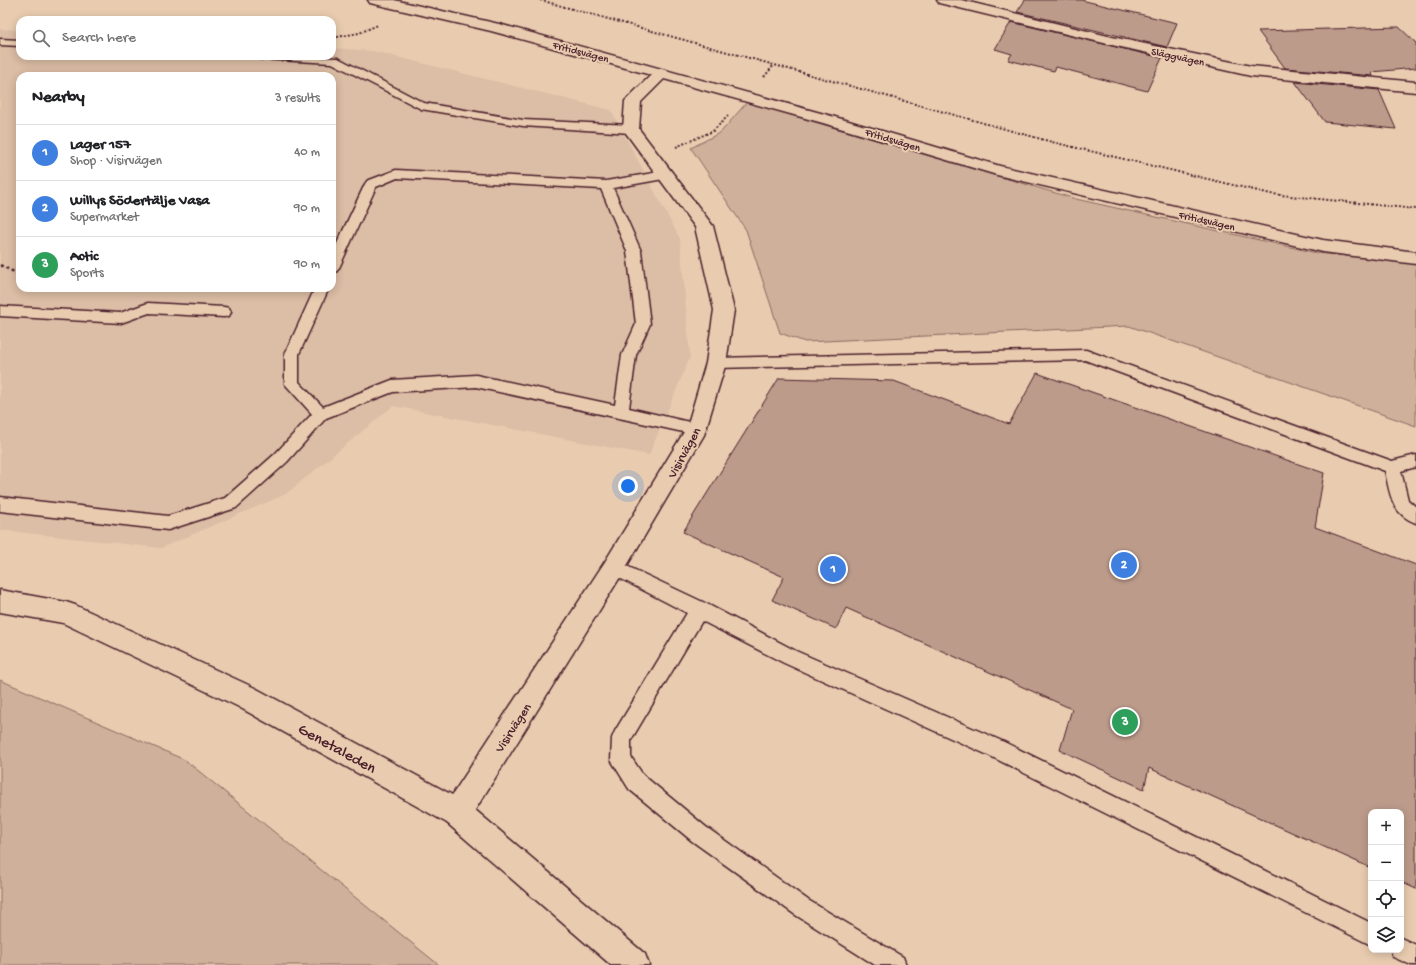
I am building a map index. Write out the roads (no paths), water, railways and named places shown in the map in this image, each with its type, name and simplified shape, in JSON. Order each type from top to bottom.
[{"type":"street","name":"Fritidsvägen","points":[[375,0],[494,27],[662,73],[997,170],[1323,246],[1416,258]]},
{"type":"street","name":"Släggvägen","points":[[944,0],[1112,41],[1251,71],[1416,87]]},
{"type":"street","points":[[631,129],[632,101],[662,73]]},
{"type":"street","name":"Visirvägen","points":[[457,812],[614,567],[697,429],[716,363],[724,310],[704,226],[631,129]]},
{"type":"street","name":"Genetaleden","points":[[0,601],[66,612],[246,697],[457,812],[634,965]]},
{"type":"lane","points":[[0,42],[16,43]]},
{"type":"lane","points":[[334,60],[421,106],[523,123],[631,129]]},
{"type":"lane","points":[[336,259],[371,184],[396,174],[606,185],[665,174]]},
{"type":"lane","points":[[606,185],[634,251],[643,324],[629,355],[621,413]]},
{"type":"lane","points":[[320,292],[292,354],[292,384],[321,414]]},
{"type":"lane","points":[[0,311],[121,318],[148,308],[224,312]]},
{"type":"lane","points":[[716,363],[1086,355],[1392,467],[1416,461]]},
{"type":"lane","points":[[0,504],[168,523],[230,503],[281,458],[321,414],[392,386],[476,381],[697,429]]},
{"type":"lane","points":[[1392,467],[1401,504],[1416,516]]},
{"type":"lane","points":[[614,567],[699,609],[790,657],[995,748],[1368,933]]},
{"type":"lane","points":[[699,609],[622,738],[621,760],[636,782],[699,834],[801,907],[895,965]]},
{"type":"lane","points":[[1404,950],[1416,956]]},
{"type":"place","name":"Willys Södertälje Vasa","points":[[1124,565]]},
{"type":"place","name":"Lager 157","points":[[833,569]]},
{"type":"place","name":"Actic","points":[[1125,722]]}]
